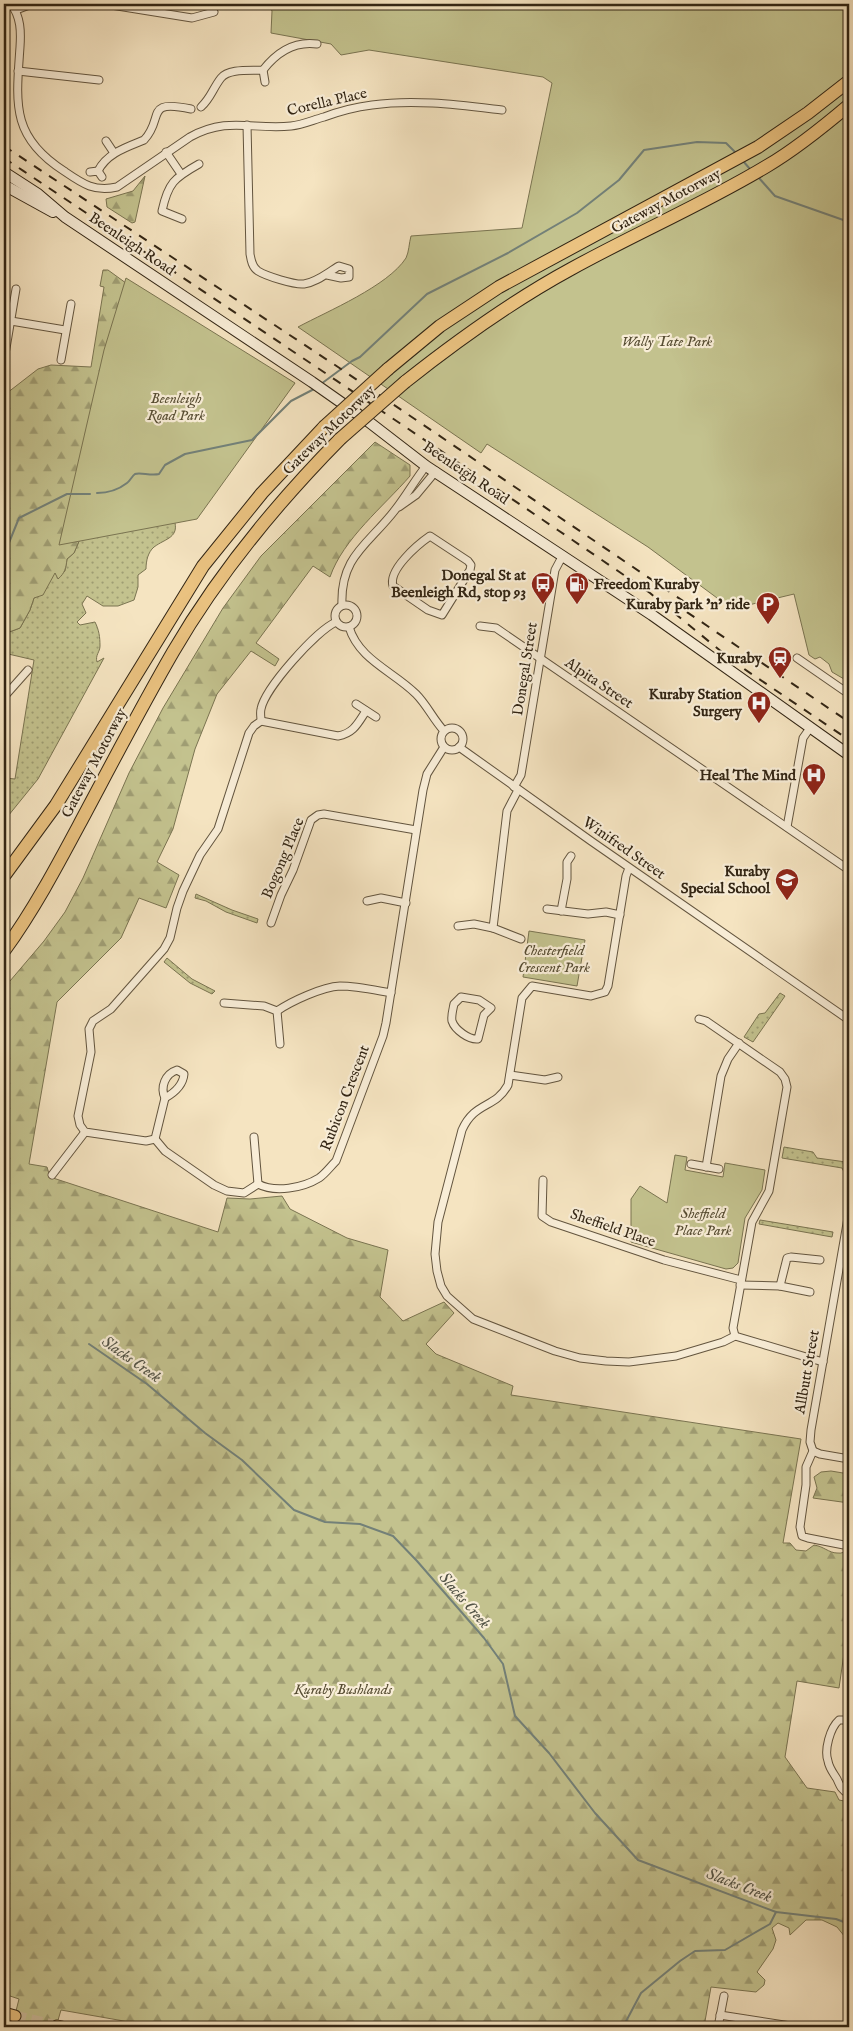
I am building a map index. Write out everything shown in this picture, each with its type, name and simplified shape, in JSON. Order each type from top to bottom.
[{"type":"highway","name":"Gateway Motorway","points":[[4,876],[56,805],[203,566],[262,493],[324,427],[388,369],[440,326],[500,286],[758,147],[808,113],[849,81]]},
{"type":"highway","name":"Gateway Motorway","points":[[4,951],[40,897],[157,681],[194,618],[258,527],[292,488],[340,439],[405,382],[461,337],[571,269],[768,166],[849,106]]},
{"type":"main road","name":"Beenleigh Road","points":[[4,172],[38,194],[65,218]]},
{"type":"main road","name":"Beenleigh Road","points":[[4,185],[65,218],[312,382],[369,422],[426,466],[652,615],[849,755]]},
{"type":"street","points":[[11,4],[16,10],[32,4]]},
{"type":"street","points":[[105,4],[192,18],[214,12]]},
{"type":"street","name":"Corella Place","points":[[16,10],[21,30],[16,97],[19,115],[25,132],[40,152],[53,164],[82,183],[95,188],[107,189],[117,187],[166,152],[201,131],[217,126],[283,127],[300,125],[346,110],[400,102],[436,103],[502,110]]},
{"type":"street","points":[[265,82],[264,70],[270,60],[290,47],[300,44],[317,44]]},
{"type":"street","points":[[201,107],[212,96],[222,76],[230,73],[264,70]]},
{"type":"street","points":[[18,71],[99,80]]},
{"type":"street","points":[[90,172],[100,174],[101,164],[114,153],[144,140],[148,136],[158,111],[172,105],[191,109]]},
{"type":"street","points":[[247,125],[250,254],[254,267],[259,272],[294,284],[304,284],[327,275]]},
{"type":"street","points":[[106,141],[114,153]]},
{"type":"street","points":[[166,152],[181,174]]},
{"type":"street","points":[[182,219],[162,211],[166,191],[181,174],[198,164]]},
{"type":"street","points":[[4,360],[16,289]]},
{"type":"street","points":[[61,360],[71,304]]},
{"type":"street","points":[[11,321],[65,330]]},
{"type":"street","points":[[342,605],[342,592],[348,567],[358,550],[395,510],[426,466]]},
{"type":"street","points":[[395,510],[416,495],[436,471]]},
{"type":"street","points":[[430,536],[468,561],[471,565],[470,570],[442,615],[428,610],[393,586],[391,581],[392,575],[404,560],[430,536]]},
{"type":"street","name":"Donegal Street","points":[[493,928],[507,811],[521,776],[555,570],[563,555]]},
{"type":"street","points":[[342,605],[354,608],[357,614],[356,621],[349,627],[342,627],[336,622],[334,614],[336,609],[342,605]]},
{"type":"street","points":[[261,721],[261,708],[281,675],[319,632],[336,622]]},
{"type":"street","name":"Alpita Street","points":[[480,626],[496,628],[849,870]]},
{"type":"street","points":[[349,627],[353,640],[358,646],[371,660],[416,694],[425,703],[444,731]]},
{"type":"street","points":[[797,658],[849,694]]},
{"type":"street","points":[[4,697],[28,670]]},
{"type":"street","points":[[356,704],[376,717]]},
{"type":"street","points":[[155,1139],[146,1141],[85,1132],[80,1125],[78,1116],[91,1052],[89,1029],[93,1021],[111,1008],[147,970],[164,949],[170,938],[183,891],[200,855],[218,829],[224,804],[249,733],[254,726],[261,721],[338,736],[349,734],[366,711]]},
{"type":"street","points":[[452,727],[461,731],[464,738],[459,747],[452,750],[444,746],[441,739],[444,731],[452,727]]},
{"type":"street","points":[[787,827],[803,738],[810,728]]},
{"type":"street","name":"Rubicon Crescent","points":[[258,1184],[274,1189],[292,1188],[318,1179],[336,1162],[383,1036],[406,903],[416,830],[427,774],[444,746]]},
{"type":"street","name":"Winifred Street","points":[[459,747],[629,868],[849,1020]]},
{"type":"street","name":"Bogong Place","points":[[271,923],[294,870],[311,820],[318,815],[324,814],[416,830]]},
{"type":"street","points":[[561,910],[567,879],[567,862],[571,856]]},
{"type":"street","points":[[629,868],[608,986],[605,992],[591,996],[532,986],[522,998],[510,1075],[503,1094],[497,1100],[474,1111],[467,1119],[462,1130],[435,1238],[436,1271],[441,1286],[447,1296],[462,1311],[484,1325],[555,1351],[580,1358],[629,1362],[654,1360],[709,1347],[735,1336],[823,1362]]},
{"type":"street","points":[[367,900],[381,898],[406,903]]},
{"type":"street","points":[[547,909],[588,914],[606,912],[620,915]]},
{"type":"street","points":[[458,926],[474,924],[493,928],[521,939]]},
{"type":"street","points":[[277,1011],[288,1003],[338,986],[391,993]]},
{"type":"street","points":[[465,997],[479,1000],[491,1008],[484,1015],[478,1039],[472,1038],[456,1028],[451,1017],[456,1000],[465,997]]},
{"type":"street","points":[[224,1003],[264,1006],[277,1011]]},
{"type":"street","points":[[277,1011],[280,1044]]},
{"type":"street","points":[[699,1019],[706,1021],[780,1072],[785,1079],[787,1087],[769,1191],[752,1222],[733,1328],[735,1336]]},
{"type":"street","points":[[706,1167],[721,1076],[728,1059],[739,1043]]},
{"type":"street","points":[[510,1075],[545,1080],[558,1077]]},
{"type":"street","points":[[155,1139],[165,1098]]},
{"type":"street","points":[[52,1175],[85,1132]]},
{"type":"street","points":[[155,1139],[165,1151],[214,1185],[227,1191],[244,1193],[258,1184],[254,1137]]},
{"type":"street","points":[[691,1164],[719,1169]]},
{"type":"street","name":"Sheffield Place","points":[[544,1180],[542,1216],[551,1222],[740,1283]]},
{"type":"street","name":"Allbutt Street","points":[[849,1212],[811,1430],[810,1442],[813,1451],[806,1467],[806,1484],[800,1527],[802,1536],[849,1546]]},
{"type":"street","points":[[780,1286],[787,1258],[820,1260]]},
{"type":"street","points":[[740,1283],[780,1286],[810,1292]]},
{"type":"street","points":[[813,1451],[849,1459]]},
{"type":"street","points":[[849,1720],[838,1720],[834,1724],[831,1729],[827,1756],[828,1762],[842,1789],[849,1794]]},
{"type":"street","points":[[718,2027],[724,1996]]},
{"type":"street","points":[[720,2015],[798,2027]]},
{"type":"green space","name":"Wally Tate Park","points":[[269,4],[824,4],[849,9],[849,670],[844,679],[832,672],[829,664],[820,657],[815,659],[809,655],[794,594],[732,609],[648,547],[487,444],[481,453],[298,327],[356,297],[386,278],[406,258],[411,236],[522,228],[552,83],[543,77],[369,50],[341,55],[331,44],[271,33],[272,11]]},
{"type":"green space","points":[[145,176],[135,222],[132,223],[107,207],[106,199],[133,191]]},
{"type":"green space","points":[[103,270],[108,270],[130,286],[83,532],[74,553],[67,559],[66,568],[62,575],[58,579],[55,573],[43,595],[34,598],[20,628],[4,634],[4,414],[7,393],[38,369],[51,365],[91,367],[104,287],[100,286]]},
{"type":"green space","name":"Beenleigh Road Park","points":[[126,278],[295,383],[197,519],[59,545],[104,350]]},
{"type":"green space","points":[[295,383],[174,519],[175,530],[171,537],[150,551],[146,569],[138,575],[138,587],[134,600],[118,606],[103,606],[87,596],[82,604],[86,613],[77,622],[80,625],[95,622],[100,643],[97,662],[104,658],[38,779],[4,821],[5,778],[15,779],[34,660],[4,653],[4,634],[20,628],[34,598],[55,572],[58,578],[65,571],[67,559],[74,553],[83,532]]},
{"type":"green space","name":"Kuraby Bushlands","points":[[375,442],[410,465],[410,476],[354,536],[344,549],[330,577],[313,566],[256,643],[279,659],[275,666],[251,651],[217,694],[195,749],[173,829],[157,862],[179,875],[166,908],[139,898],[121,938],[57,1002],[29,1164],[47,1167],[50,1177],[218,1232],[227,1198],[250,1199],[282,1196],[290,1209],[347,1238],[388,1250],[380,1297],[403,1321],[444,1302],[454,1313],[426,1344],[436,1354],[513,1386],[511,1395],[801,1439],[783,1543],[790,1543],[796,1550],[806,1551],[814,1545],[834,1553],[849,1552],[849,1619],[839,1688],[797,1681],[785,1757],[807,1788],[835,1792],[839,1800],[849,1802],[849,1942],[837,1927],[822,1920],[806,1920],[790,1935],[789,1928],[778,1923],[772,1928],[776,1940],[773,1949],[757,1972],[765,1980],[764,1985],[756,1992],[711,1987],[704,2027],[158,2027],[61,2010],[56,2027],[12,2027],[19,1999],[4,1994],[4,988],[44,941],[65,912],[83,878],[129,773],[163,708],[223,608],[261,556]]},
{"type":"green space","points":[[196,894],[258,919],[257,923],[195,898]]},
{"type":"green space","name":"Chesterfield Crescent Park","points":[[529,931],[585,940],[577,986],[523,977]]},
{"type":"green space","points":[[167,958],[192,979],[215,991],[212,994],[190,983],[164,962]]},
{"type":"green space","points":[[780,993],[785,996],[753,1042],[744,1037],[759,1014],[765,1013]]},
{"type":"green space","points":[[784,1147],[813,1152],[817,1158],[846,1162],[844,1172],[842,1168],[782,1158]]},
{"type":"green space","name":"Sheffield Place Park","points":[[675,1155],[687,1157],[685,1170],[723,1177],[725,1163],[765,1170],[762,1190],[745,1218],[738,1263],[733,1268],[726,1269],[631,1242],[631,1199],[640,1186],[667,1203]]},
{"type":"green space","points":[[760,1220],[833,1232],[832,1237],[759,1224]]},
{"type":"green space","points":[[831,1471],[849,1474],[849,1503],[813,1498],[817,1488],[814,1477],[821,1472]]},
{"type":"waterway","points":[[321,384],[360,357],[427,294],[508,253],[577,213],[619,180],[644,150],[697,142],[726,143],[737,154]]},
{"type":"waterway","points":[[743,161],[750,169]]},
{"type":"waterway","points":[[759,178],[775,196],[849,222]]},
{"type":"waterway","points":[[97,493],[109,492],[120,488],[135,474],[159,474],[165,465],[185,454],[252,440],[291,401],[316,388]]},
{"type":"waterway","points":[[4,555],[19,518],[67,494],[90,494]]},
{"type":"waterway","name":"Slacks Creek","points":[[89,1344],[147,1384],[205,1433],[242,1460],[294,1510],[325,1522],[360,1524],[393,1536],[484,1638],[503,1664],[515,1716],[549,1753],[595,1813],[638,1860],[776,1912]]},
{"type":"waterway","name":"Slacks Creek","points":[[623,2027],[641,1993],[680,1961],[695,1951],[725,1950],[770,1924],[776,1912],[836,1919],[849,1924]]},
{"type":"tunnel","points":[[15,2016],[57,2026]]},
{"type":"railway","points":[[4,146],[338,367],[686,603]]},
{"type":"railway","points":[[4,158],[650,593],[734,662],[849,740]]},
{"type":"railway","points":[[672,602],[849,722]]},
{"type":"place","name":"Donegal St at Beenleigh Rd, stop 93","points":[[543,605]]},
{"type":"place","name":"Freedom Kuraby","points":[[577,605]]},
{"type":"place","name":"Kuraby park 'n' ride","points":[[768,625]]},
{"type":"place","name":"Kuraby","points":[[780,679]]},
{"type":"place","name":"Kuraby Station Surgery","points":[[759,724]]},
{"type":"place","name":"Heal The Mind","points":[[814,796]]},
{"type":"place","name":"Kuraby Special School","points":[[787,901]]}]
